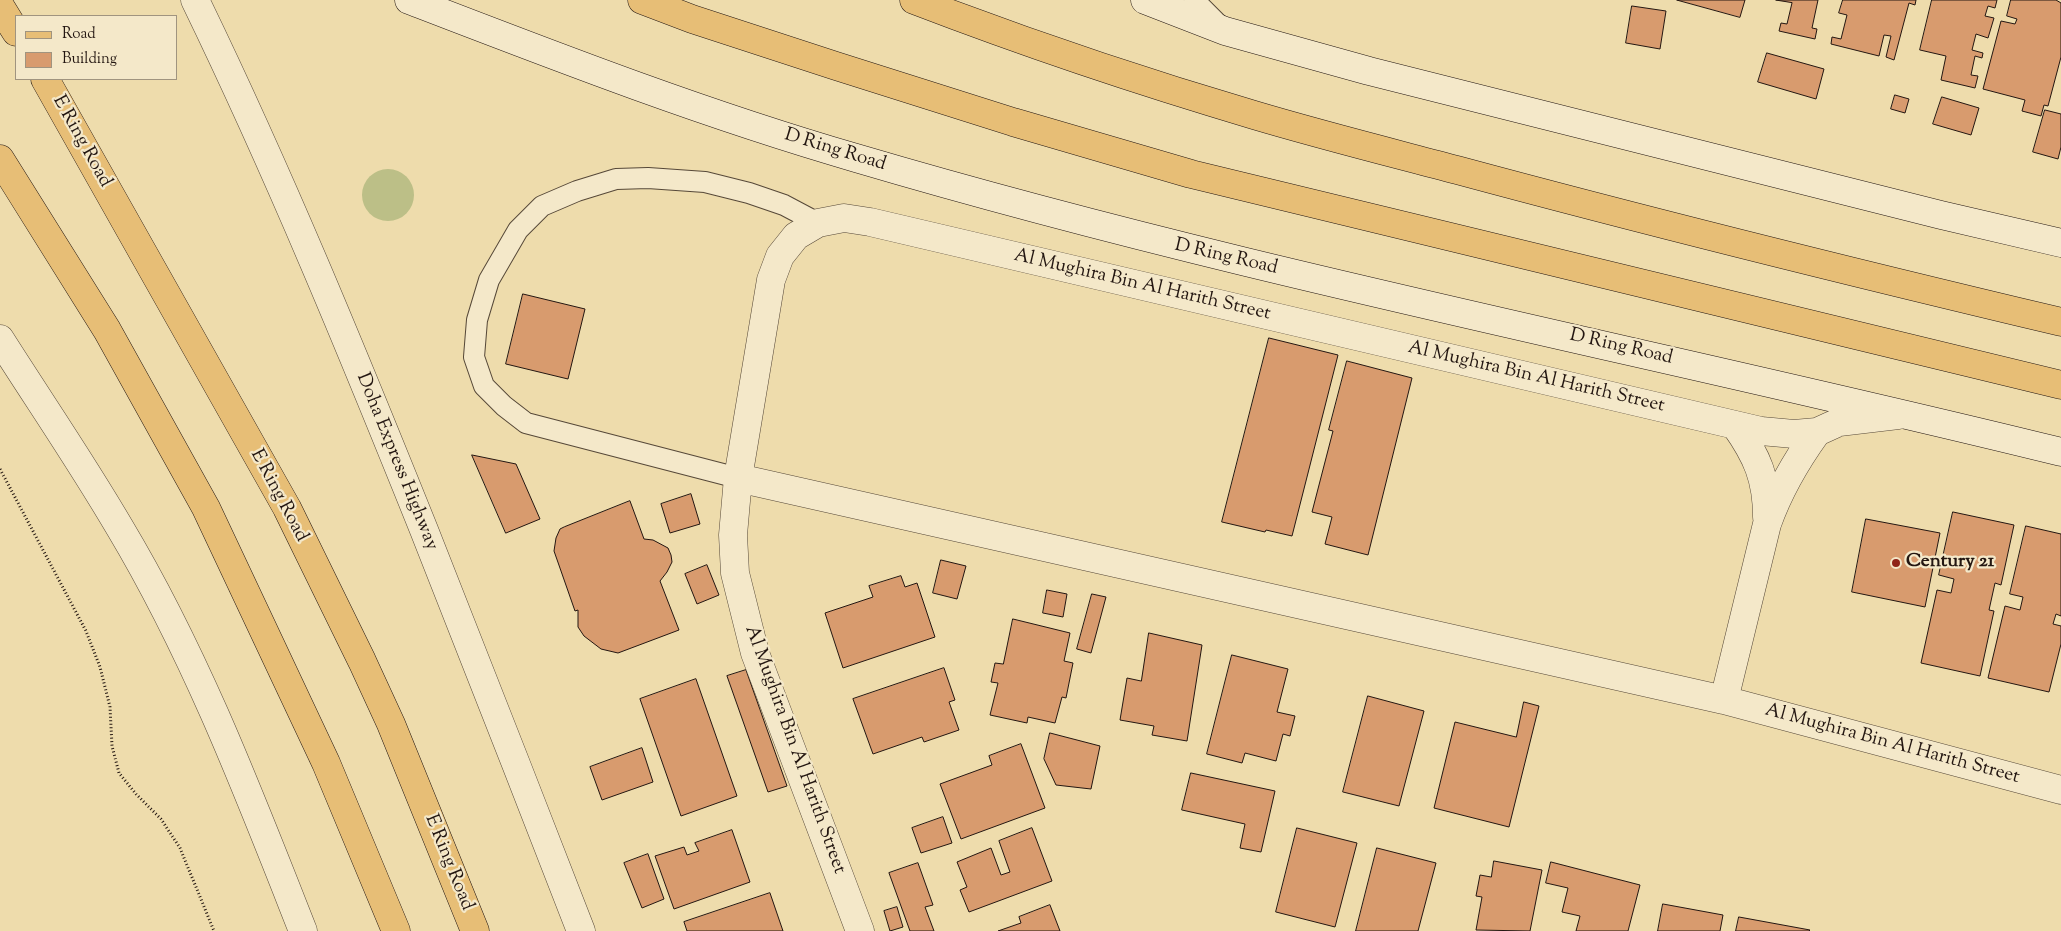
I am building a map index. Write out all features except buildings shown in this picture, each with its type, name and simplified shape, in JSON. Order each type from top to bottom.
[{"type":"main road","points":[[642,0],[692,19],[845,69],[1013,122],[1190,174],[2061,385]]},
{"type":"main road","points":[[914,0],[993,30],[1123,75],[1255,115],[1546,194],[1925,290],[2061,322]]},
{"type":"main road","points":[[0,6],[15,30]]},
{"type":"main road","name":"E Ring Road","points":[[46,80],[286,508],[391,724],[475,931]]},
{"type":"main road","points":[[0,159],[107,330],[206,508],[326,763],[396,931]]},
{"type":"street","name":"Doha Express Highway","points":[[195,0],[246,107],[362,375],[518,766],[581,931]]},
{"type":"street","name":"D Ring Road","points":[[409,0],[700,109],[852,158],[1009,202],[1160,242],[1906,414],[2061,452]]},
{"type":"street","points":[[1145,0],[1225,31],[1369,72],[2061,243]]},
{"type":"street","name":"Al Mughira Bin Al Harith Street","points":[[860,931],[755,653],[735,573],[733,535],[738,478],[771,280],[780,256],[796,236],[818,223],[844,218],[870,222],[1761,431],[1794,434],[1817,432],[1839,422],[1906,414]]},
{"type":"street","points":[[0,339],[120,528],[158,598],[240,771],[303,931]]},
{"type":"street","points":[[1735,425],[1750,447],[1762,471],[1767,497],[1767,524]]},
{"type":"street","points":[[1724,700],[1767,524],[1787,477],[1817,432]]},
{"type":"street","name":"Al Mughira Bin Al Harith Street","points":[[738,478],[1724,700],[2061,790]]},
{"type":"lane","points":[[1194,0],[1225,31]]},
{"type":"lane","points":[[738,478],[526,423],[504,406],[484,386],[474,357],[478,320],[489,280],[518,230],[542,206],[577,191],[616,180],[648,178],[705,182],[749,193],[784,205],[818,223]]},
{"type":"path","points":[[0,469],[86,631],[100,667],[110,707],[112,746],[119,773],[136,794],[161,819],[180,848],[214,931]]},
{"type":"green space","points":[[388,169],[398,171],[406,177],[412,185],[414,195],[412,205],[406,213],[398,219],[388,221],[378,219],[370,213],[364,205],[362,195],[364,185],[370,177],[378,171]]},
{"type":"place","name":"Century 21","points":[[1896,563]]}]
